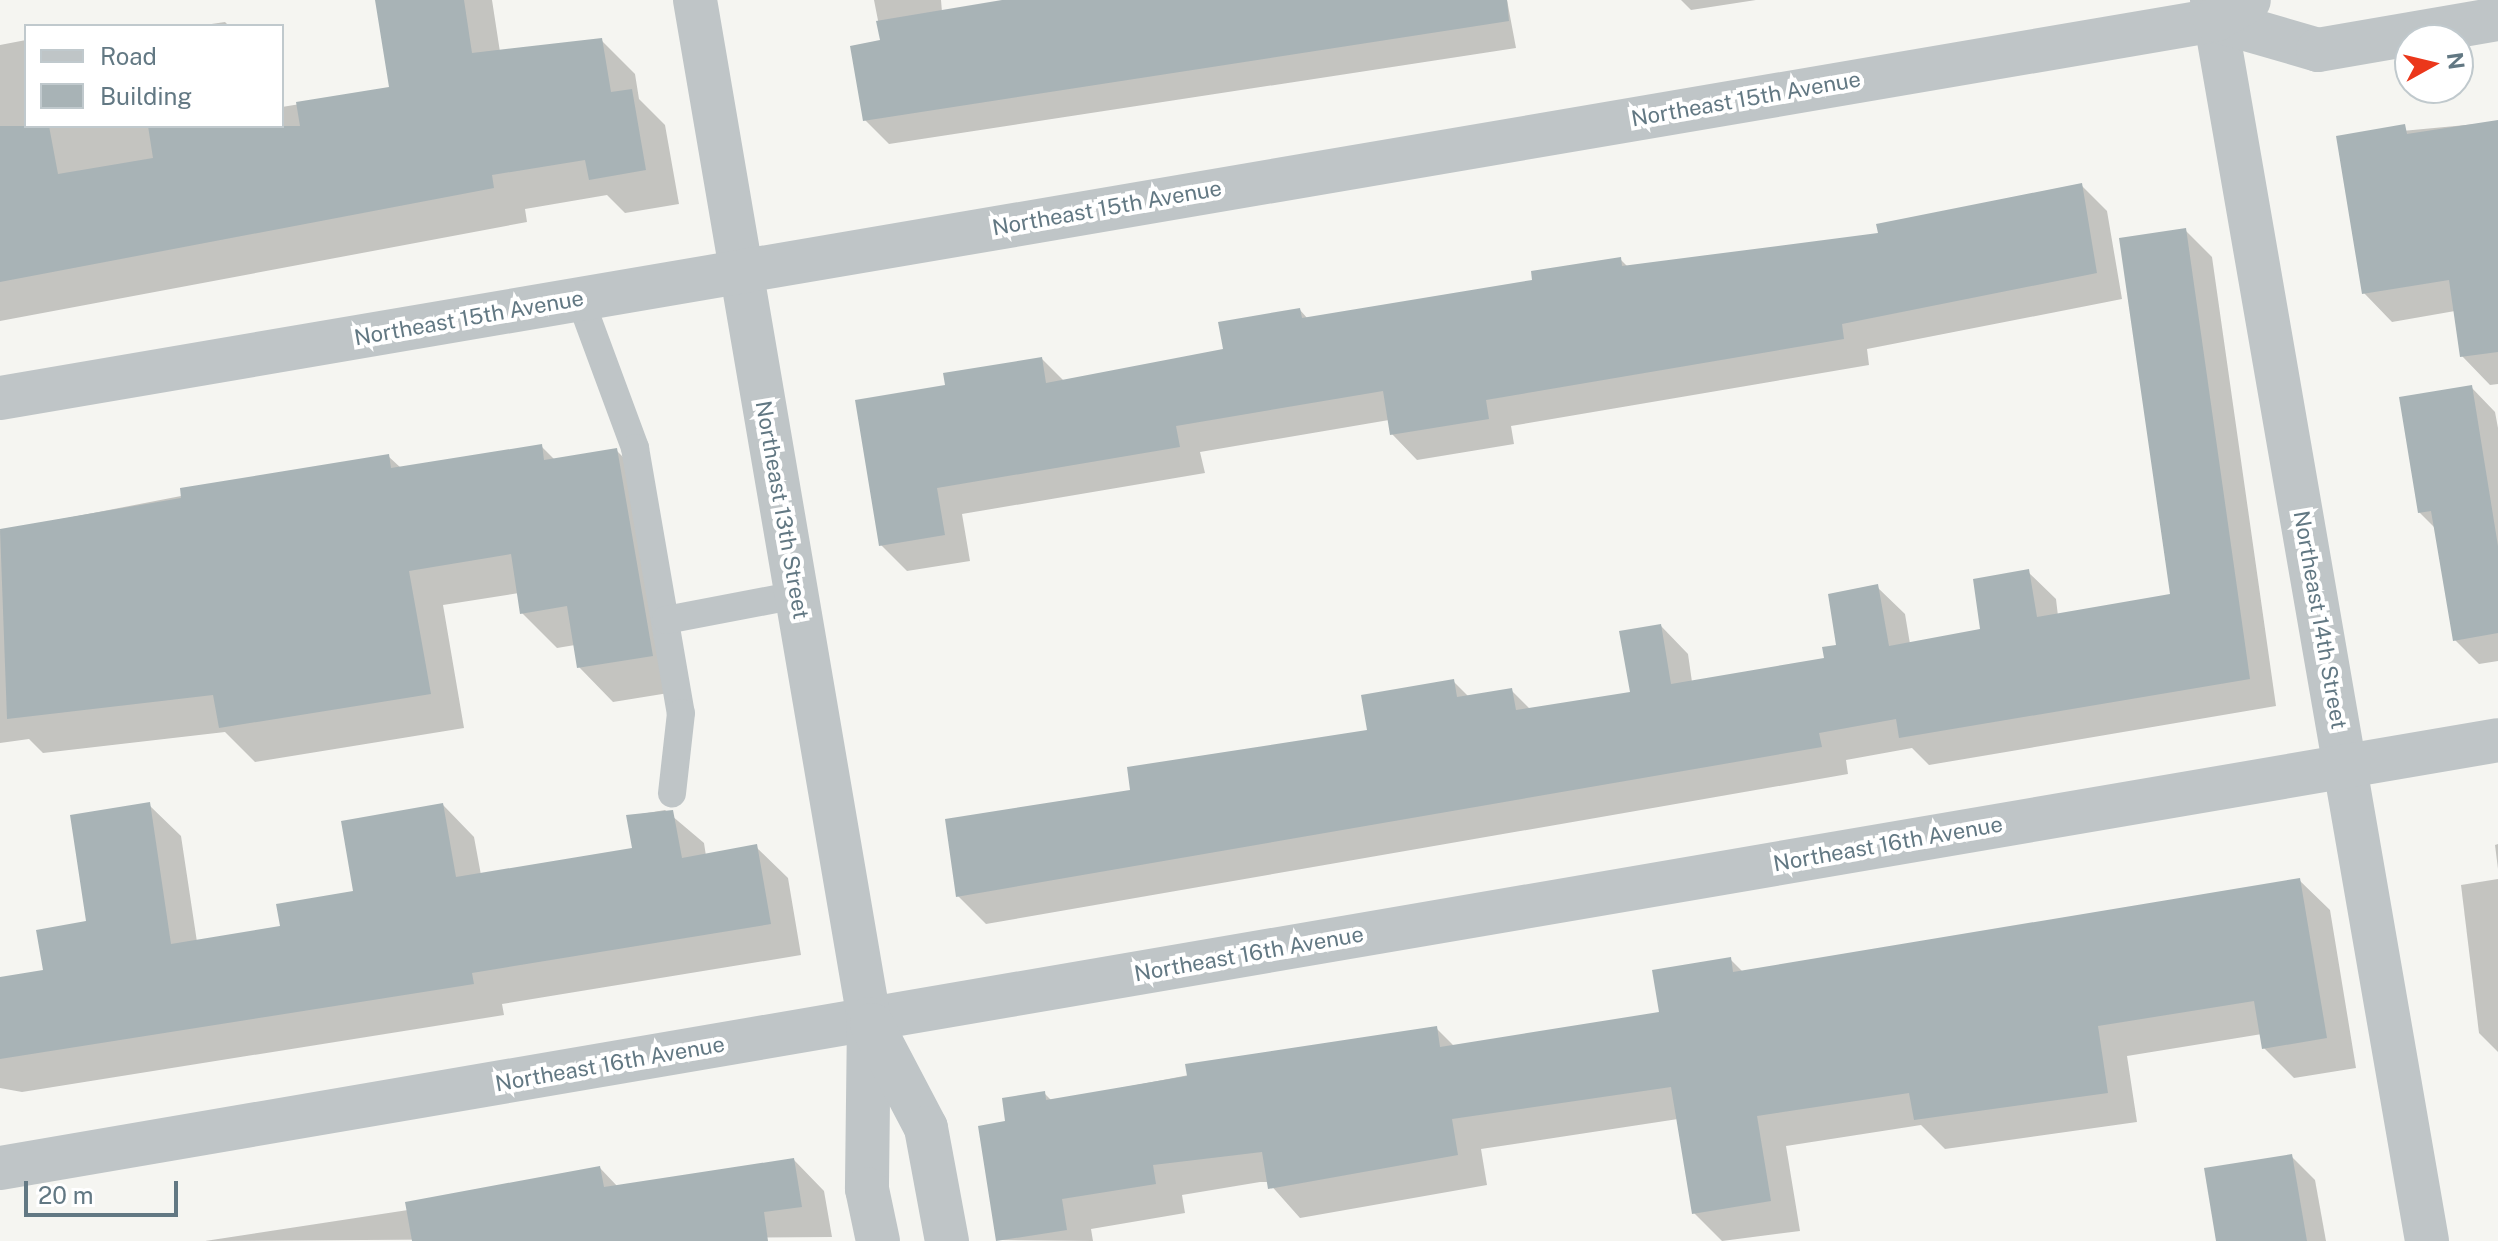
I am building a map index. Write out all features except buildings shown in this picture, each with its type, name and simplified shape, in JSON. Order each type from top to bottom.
[{"type":"street","name":"Northeast 13th Street","points":[[695,0],[869,1019],[867,1189],[878,1241]]},
{"type":"street","name":"Northeast 15th Avenue","points":[[0,398],[741,271],[2225,7],[2318,50],[2498,19]]},
{"type":"street","name":"Northeast 14th Street","points":[[2225,7],[2345,766],[2427,1241]]},
{"type":"street","name":"Northeast 16th Avenue","points":[[0,1168],[2498,740]]},
{"type":"street","name":"Northeast 13th Street","points":[[869,1019],[926,1128],[947,1241]]},
{"type":"lane","points":[[580,299],[635,448],[681,713],[672,793]]},
{"type":"lane","points":[[666,620],[797,595]]}]
